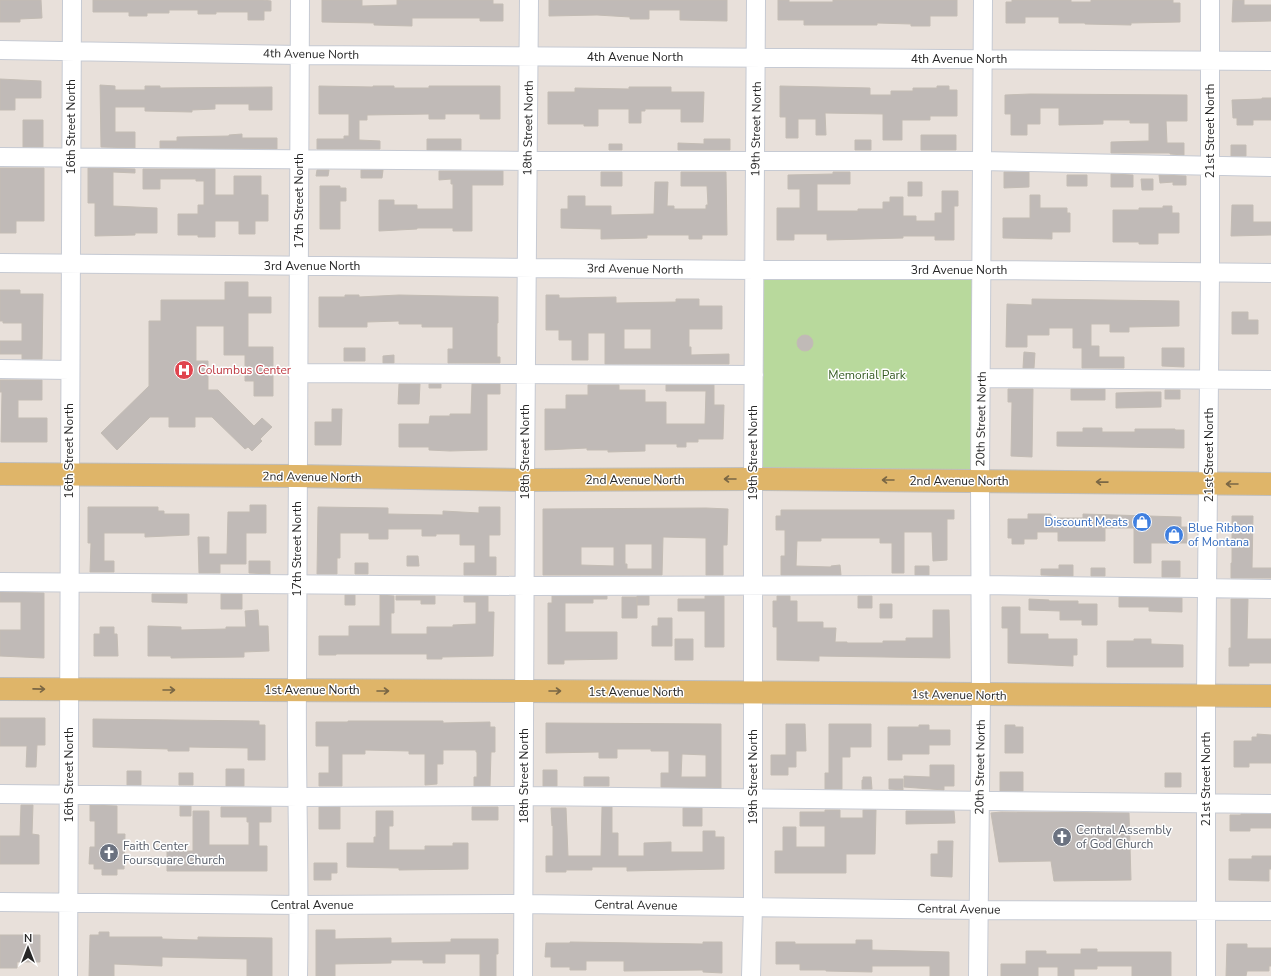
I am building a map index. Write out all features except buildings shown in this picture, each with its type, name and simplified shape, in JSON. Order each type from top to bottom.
[{"type":"main road","name":"2nd Avenue North","points":[[0,474],[297,476],[525,480],[753,479],[1271,484]]},
{"type":"main road","name":"1st Avenue North","points":[[0,689],[1271,696]]},
{"type":"street","name":"16th Street North","points":[[68,976],[72,0]]},
{"type":"street","name":"17th Street North","points":[[298,976],[300,905],[297,690],[297,373],[300,0]]},
{"type":"street","name":"18th Street North","points":[[523,976],[526,268],[529,0]]},
{"type":"street","name":"19th Street North","points":[[751,976],[753,907],[753,479],[757,57],[756,0]]},
{"type":"street","name":"20th Street North","points":[[978,976],[981,695],[980,481],[983,0]]},
{"type":"street","name":"21st Street North","points":[[1206,976],[1210,0]]},
{"type":"street","name":"4th Avenue North","points":[[0,50],[300,55],[1271,61]]},
{"type":"street","points":[[0,157],[528,161],[982,161],[1210,167],[1271,167]]},
{"type":"street","name":"3rd Avenue North","points":[[0,263],[1271,273]]},
{"type":"street","points":[[0,369],[70,370]]},
{"type":"street","points":[[297,373],[754,375]]},
{"type":"street","points":[[981,378],[1271,380]]},
{"type":"street","points":[[0,582],[525,586],[980,585],[1271,589]]},
{"type":"street","points":[[0,794],[298,797],[524,796],[1271,804]]},
{"type":"street","name":"Central Avenue","points":[[0,902],[300,905],[523,904],[979,910],[1271,911]]},
{"type":"green space","name":"Memorial Park","points":[[755,270],[982,270],[980,481],[753,479]]},
{"type":"place","name":"Columbus Center","points":[[184,370]]},
{"type":"place","name":"Discount Meats","points":[[1142,522]]},
{"type":"place","name":"Blue Ribbon of Montana","points":[[1174,535]]},
{"type":"place","name":"Central Assembly of God Church","points":[[1062,837]]},
{"type":"place","name":"Faith Center Foursquare Church","points":[[109,853]]}]
